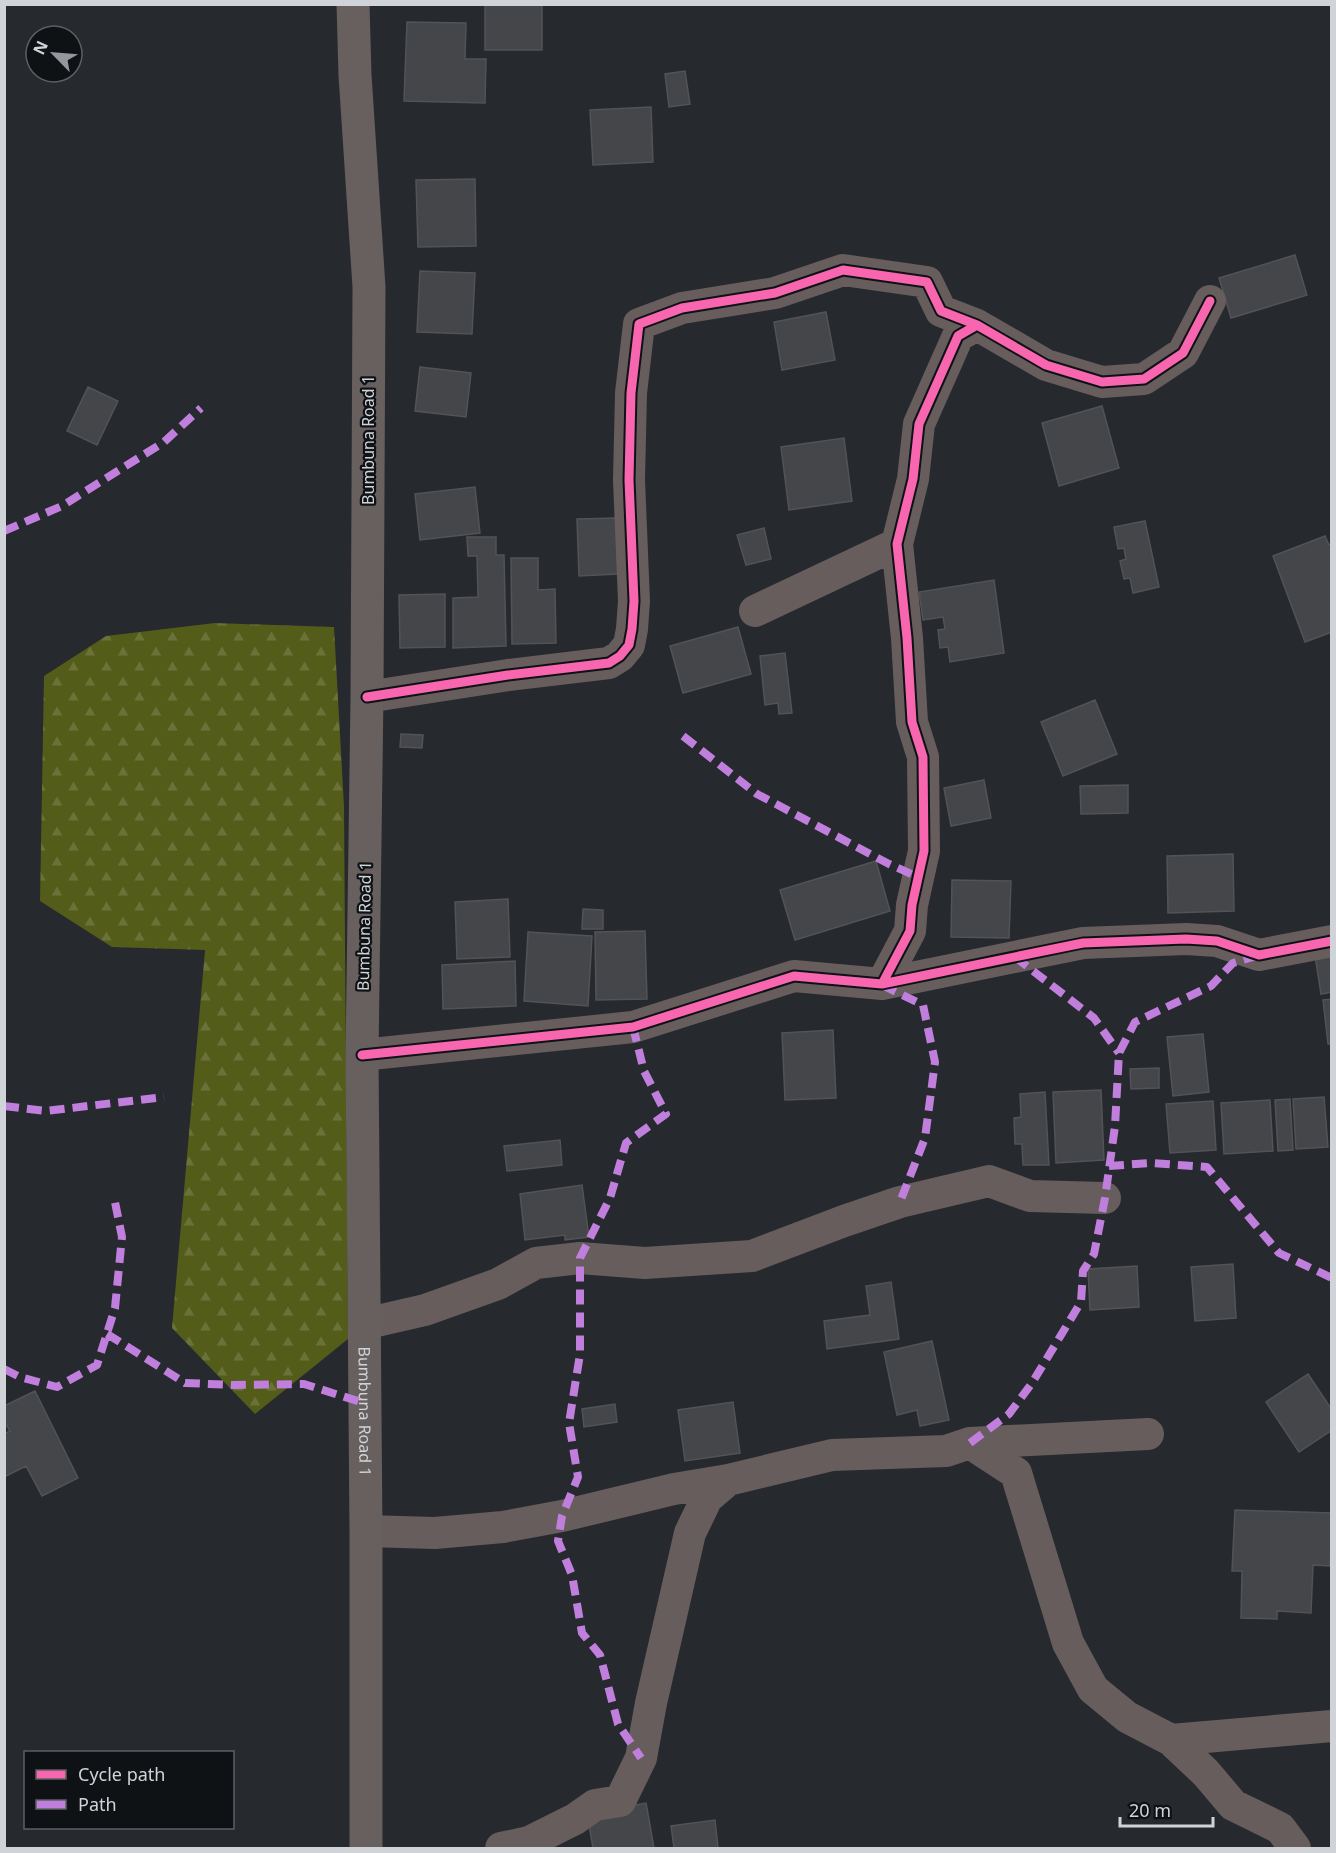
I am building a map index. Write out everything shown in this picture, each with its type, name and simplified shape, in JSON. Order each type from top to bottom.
[{"type":"main road","name":"Bumbuna Road 1","points":[[353,4],[355,75],[369,287],[362,1055],[366,1848]]},
{"type":"street","points":[[367,697],[508,675],[609,663],[620,656],[628,645],[632,629],[634,601],[629,480],[631,393],[639,324],[682,308],[775,293],[843,270],[927,282],[941,311],[977,325],[1036,359],[1102,382],[1144,379],[1184,353],[1210,301]]},
{"type":"street","points":[[882,984],[910,931],[912,905],[924,851],[923,757],[912,722],[908,638],[897,543],[913,479],[919,424],[958,336],[977,325]]},
{"type":"street","points":[[755,611],[897,543]]},
{"type":"street","points":[[362,1055],[633,1027],[794,976],[882,984],[1083,943],[1186,939],[1217,941],[1259,955],[1332,942]]},
{"type":"street","points":[[364,1324],[425,1310],[498,1284],[536,1263],[580,1258],[645,1263],[752,1256],[900,1202],[989,1181],[1030,1196],[1105,1198]]},
{"type":"street","points":[[366,1531],[435,1533],[503,1527],[562,1516],[674,1488],[728,1480],[832,1455],[946,1451],[970,1443],[1148,1434]]},
{"type":"street","points":[[970,1443],[1016,1473],[1068,1644],[1093,1689],[1127,1717],[1171,1740],[1206,1773],[1233,1805],[1280,1828],[1295,1848]]},
{"type":"street","points":[[501,1848],[529,1842],[574,1819],[595,1805],[620,1801],[641,1758],[651,1702],[690,1533],[707,1498],[728,1480]]},
{"type":"street","points":[[1171,1740],[1332,1726]]},
{"type":"green space","points":[[215,623],[334,627],[344,806],[348,1339],[255,1414],[172,1328],[205,950],[112,947],[40,901],[44,676],[106,636]]},
{"type":"building","points":[[485,4],[542,4],[542,50],[485,50]]},
{"type":"building","points":[[407,22],[466,23],[465,59],[486,59],[485,103],[404,101]]},
{"type":"building","points":[[685,71],[690,104],[669,107],[665,74]]},
{"type":"building","points":[[651,107],[653,162],[593,165],[590,110]]},
{"type":"building","points":[[475,179],[476,246],[418,247],[416,180]]},
{"type":"building","points":[[1295,255],[1307,295],[1231,318],[1219,278]]},
{"type":"building","points":[[420,271],[475,273],[472,334],[417,332]]},
{"type":"building","points":[[826,312],[835,360],[782,370],[774,322]]},
{"type":"building","points":[[420,367],[471,373],[466,417],[415,411]]},
{"type":"building","points":[[88,387],[118,401],[97,445],[67,431]]},
{"type":"building","points":[[1102,406],[1119,468],[1059,486],[1042,423]]},
{"type":"building","points":[[844,438],[852,501],[789,510],[781,447]]},
{"type":"building","points":[[475,487],[480,533],[420,540],[415,494]]},
{"type":"building","points":[[616,518],[618,574],[579,576],[577,519]]},
{"type":"building","points":[[1145,521],[1159,587],[1133,593],[1130,578],[1124,579],[1120,561],[1126,559],[1124,548],[1118,549],[1114,527]]},
{"type":"building","points":[[764,528],[771,559],[746,565],[737,535]]},
{"type":"building","points":[[1325,536],[1329,545],[1332,543],[1332,632],[1305,642],[1273,556]]},
{"type":"building","points":[[467,537],[496,537],[496,555],[504,555],[506,646],[453,648],[453,598],[478,597],[477,556],[468,556]]},
{"type":"building","points":[[511,558],[538,558],[538,590],[555,589],[556,643],[512,644]]},
{"type":"building","points":[[994,580],[1004,653],[950,662],[948,647],[940,648],[938,630],[945,629],[943,617],[923,620],[919,592]]},
{"type":"building","points":[[445,594],[445,647],[400,648],[399,595]]},
{"type":"building","points":[[738,627],[751,674],[683,693],[670,646]]},
{"type":"building","points":[[785,653],[792,713],[779,714],[778,703],[765,705],[760,656]]},
{"type":"building","points":[[1095,700],[1117,754],[1063,776],[1041,722]]},
{"type":"building","points":[[401,734],[423,735],[422,748],[400,747]]},
{"type":"building","points":[[984,780],[991,818],[951,826],[944,788]]},
{"type":"building","points":[[1128,785],[1128,813],[1081,814],[1080,786]]},
{"type":"building","points":[[1233,854],[1234,911],[1168,913],[1167,856]]},
{"type":"building","points":[[876,861],[890,911],[795,940],[780,890]]},
{"type":"building","points":[[952,880],[1011,881],[1009,938],[951,937]]},
{"type":"building","points":[[508,899],[510,957],[457,959],[455,902]]},
{"type":"building","points":[[583,909],[603,910],[603,929],[582,929]]},
{"type":"building","points":[[645,931],[647,999],[596,1000],[595,932]]},
{"type":"building","points":[[528,932],[592,936],[588,1006],[524,1001]]},
{"type":"building","points":[[1332,946],[1332,992],[1321,994],[1314,949]]},
{"type":"building","points":[[515,961],[516,1006],[443,1009],[442,965]]},
{"type":"building","points":[[1332,999],[1332,1044],[1328,1044],[1323,1000]]},
{"type":"building","points":[[833,1030],[836,1098],[785,1100],[782,1033]]},
{"type":"building","points":[[1203,1034],[1209,1092],[1173,1096],[1167,1037]]},
{"type":"building","points":[[1159,1068],[1159,1088],[1131,1089],[1130,1069]]},
{"type":"building","points":[[1101,1090],[1104,1160],[1056,1163],[1053,1092]]},
{"type":"building","points":[[1045,1092],[1049,1165],[1023,1165],[1022,1144],[1015,1144],[1014,1118],[1021,1117],[1020,1094]]},
{"type":"building","points":[[1324,1097],[1328,1147],[1296,1149],[1293,1099]]},
{"type":"building","points":[[1290,1099],[1293,1150],[1278,1151],[1275,1100]]},
{"type":"building","points":[[1270,1100],[1273,1151],[1224,1154],[1221,1103]]},
{"type":"building","points":[[1213,1101],[1216,1150],[1170,1153],[1166,1104]]},
{"type":"building","points":[[560,1140],[562,1165],[507,1171],[504,1146]]},
{"type":"building","points":[[582,1185],[589,1237],[565,1240],[565,1235],[525,1240],[520,1194]]},
{"type":"building","points":[[1233,1264],[1236,1318],[1195,1321],[1191,1267]]},
{"type":"building","points":[[1137,1266],[1139,1307],[1090,1310],[1088,1269]]},
{"type":"building","points":[[891,1282],[899,1339],[827,1349],[824,1321],[870,1315],[866,1286]]},
{"type":"building","points":[[932,1341],[949,1420],[920,1426],[917,1410],[897,1415],[884,1352]]},
{"type":"building","points":[[1308,1374],[1332,1410],[1332,1430],[1299,1452],[1266,1402]]},
{"type":"building","points":[[35,1391],[78,1478],[42,1496],[26,1466],[4,1477],[4,1434],[10,1431],[4,1421],[4,1406]]},
{"type":"building","points":[[733,1402],[740,1453],[685,1461],[678,1410]]},
{"type":"building","points":[[615,1404],[617,1422],[584,1427],[582,1409]]},
{"type":"building","points":[[1235,1510],[1332,1513],[1330,1566],[1313,1565],[1311,1613],[1277,1611],[1277,1619],[1241,1618],[1242,1571],[1232,1571]]},
{"type":"building","points":[[646,1803],[654,1848],[593,1848],[587,1813]]},
{"type":"building","points":[[715,1820],[718,1848],[674,1848],[671,1826]]},
{"type":"marked path","points":[[4,531],[62,506],[164,442],[201,408]]},
{"type":"marked path","points":[[683,736],[757,794],[918,877]]},
{"type":"marked path","points":[[970,1443],[1009,1414],[1032,1383],[1081,1302],[1083,1271],[1094,1254],[1105,1198],[1115,1126],[1119,1053],[1135,1022],[1211,986],[1233,963],[1259,955]]},
{"type":"marked path","points":[[1015,957],[1094,1018],[1119,1053]]},
{"type":"marked path","points":[[882,985],[923,1005],[935,1062],[925,1138],[900,1202]]},
{"type":"marked path","points":[[633,1027],[644,1071],[666,1114],[626,1143],[610,1198],[580,1258],[580,1354],[569,1423],[578,1477],[562,1516],[558,1541],[572,1575],[582,1633],[600,1655],[618,1724],[641,1758]]},
{"type":"marked path","points":[[4,1106],[46,1111],[164,1097]]},
{"type":"marked path","points":[[1109,1166],[1151,1163],[1207,1167],[1279,1253],[1332,1278]]},
{"type":"marked path","points":[[4,1369],[20,1377],[57,1387],[97,1365],[115,1308],[122,1237],[114,1197]]},
{"type":"marked path","points":[[107,1334],[185,1383],[304,1384],[364,1403]]},
{"type":"cycle path","points":[[367,697],[508,675],[609,663],[620,656],[629,645],[634,601],[629,480],[631,393],[639,324],[682,308],[775,293],[843,270],[927,282],[941,311],[977,325]]},
{"type":"cycle path","points":[[882,984],[910,931],[912,905],[924,851],[923,757],[912,722],[907,638],[897,544],[913,479],[919,424],[958,336],[977,325],[1046,365],[1102,382],[1144,379],[1183,353],[1210,301]]},
{"type":"cycle path","points":[[362,1055],[633,1027],[794,976],[882,984],[1083,943],[1186,939],[1217,941],[1259,955],[1332,941]]}]
